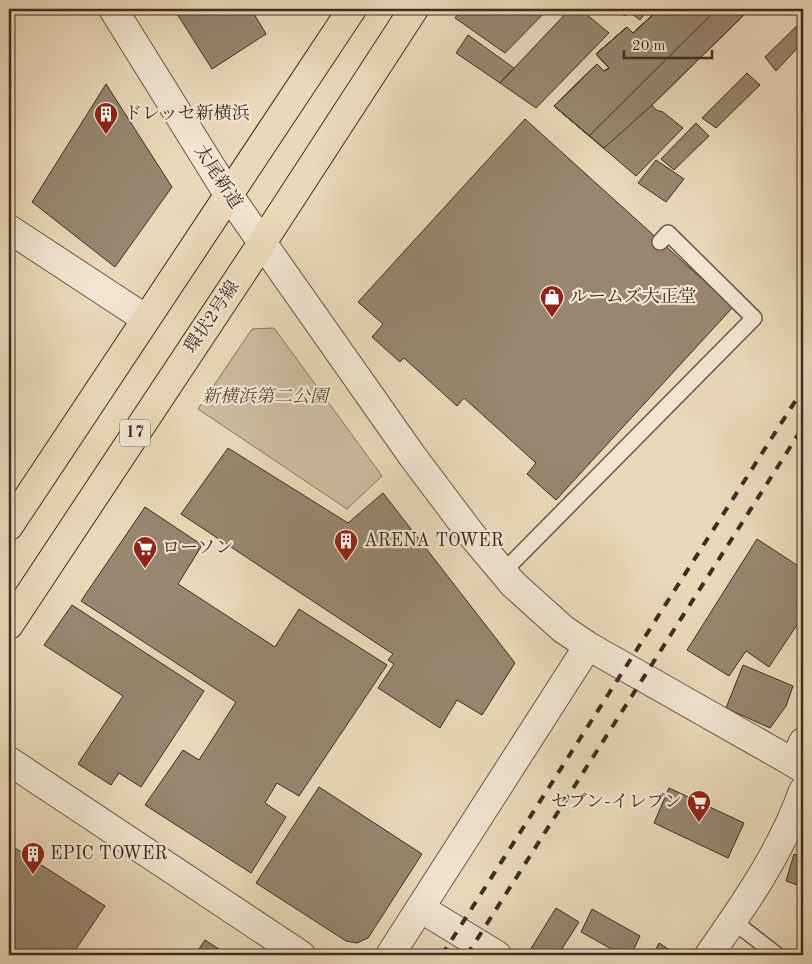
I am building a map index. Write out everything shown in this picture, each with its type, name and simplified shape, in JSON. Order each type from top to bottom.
[{"type":"main road","points":[[9,526],[352,9]]},
{"type":"main road","name":"環状2号線","points":[[9,625],[414,9]]},
{"type":"street","name":"太尾新道","points":[[113,9],[228,194],[413,457],[471,534],[513,584],[563,629],[588,646],[800,758]]},
{"type":"street","points":[[9,229],[146,319]]},
{"type":"street","points":[[390,955],[588,646]]},
{"type":"street","points":[[9,761],[301,955]]},
{"type":"street","points":[[709,955],[733,921],[787,831],[803,791]]},
{"type":"street","points":[[420,908],[497,955]]},
{"type":"lane","points":[[503,572],[754,318],[668,233],[660,242]]},
{"type":"lane","points":[[733,921],[777,955]]},
{"type":"green space","name":"新横浜第二公園","points":[[274,328],[382,476],[347,509],[198,409],[252,329]]},
{"type":"building","points":[[174,9],[230,9],[232,12],[238,9],[251,9],[266,34],[212,69]]},
{"type":"building","points":[[461,9],[548,9],[505,53],[455,18]]},
{"type":"building","points":[[570,9],[580,9],[609,33],[536,108],[500,83]]},
{"type":"building","points":[[614,9],[648,9],[640,20],[628,11],[625,16]]},
{"type":"building","points":[[659,9],[749,10],[652,105],[656,110],[663,112],[683,128],[636,176],[554,106],[597,64],[604,71],[609,68],[596,54],[627,27],[633,33]]},
{"type":"building","points":[[659,9],[749,10],[652,105],[604,148],[554,106],[597,64],[604,71],[609,68],[596,54],[627,27],[633,33]]},
{"type":"building","points":[[659,9],[717,9],[589,136],[554,106],[597,64],[604,71],[609,68],[596,54],[627,27],[633,33]]},
{"type":"building","points":[[803,20],[803,42],[776,71],[765,57]]},
{"type":"building","points":[[468,35],[514,68],[500,83],[456,53]]},
{"type":"building","points":[[747,73],[760,85],[716,128],[702,118]]},
{"type":"building","name":"ドレッセ新横浜","points":[[106,84],[172,187],[115,267],[32,202]]},
{"type":"building","points":[[525,119],[733,307],[556,500],[527,474],[536,463],[464,398],[457,406],[404,358],[400,362],[372,337],[383,324],[358,302]]},
{"type":"building","points":[[696,123],[709,136],[674,170],[661,159]]},
{"type":"building","points":[[656,160],[684,179],[666,202],[638,183]]},
{"type":"building","name":"ARENA TOWER","points":[[228,448],[348,523],[383,493],[515,663],[482,715],[457,700],[440,728],[378,688],[394,664],[388,660],[393,654],[181,514]]},
{"type":"building","points":[[145,507],[202,545],[178,584],[275,647],[299,609],[387,665],[299,796],[277,783],[265,803],[286,817],[251,873],[145,805],[183,750],[199,760],[236,702],[81,601]]},
{"type":"building","points":[[757,539],[803,569],[803,616],[769,667],[746,651],[729,676],[687,650]]},
{"type":"building","points":[[72,605],[204,691],[141,787],[119,773],[111,785],[78,764],[123,696],[44,645]]},
{"type":"building","points":[[743,665],[793,686],[786,706],[770,728],[726,708]]},
{"type":"building","points":[[319,787],[422,854],[368,938],[357,943],[346,941],[256,883]]},
{"type":"building","name":"セブン-イレブン","points":[[669,788],[744,823],[728,858],[654,823]]},
{"type":"building","name":"EPIC TOWER","points":[[9,844],[105,906],[72,955],[9,955]]},
{"type":"building","points":[[794,854],[803,857],[803,887],[786,881]]},
{"type":"building","points":[[556,908],[579,922],[558,955],[527,955]]},
{"type":"building","points":[[592,909],[640,936],[631,955],[622,955],[581,932]]},
{"type":"building","points":[[205,940],[228,955],[195,955]]},
{"type":"building","points":[[659,943],[677,955],[653,955]]},
{"type":"railway","points":[[442,955],[803,389]]},
{"type":"railway","points":[[467,955],[803,427]]},
{"type":"place","name":"ドレッセ新横浜","points":[[106,135]]},
{"type":"place","name":"ルームズ大正堂","points":[[552,318]]},
{"type":"place","name":"ARENA TOWER","points":[[346,562]]},
{"type":"place","name":"ローソン","points":[[145,569]]},
{"type":"place","name":"セブン-イレブン","points":[[699,823]]},
{"type":"place","name":"EPIC TOWER","points":[[33,875]]}]
